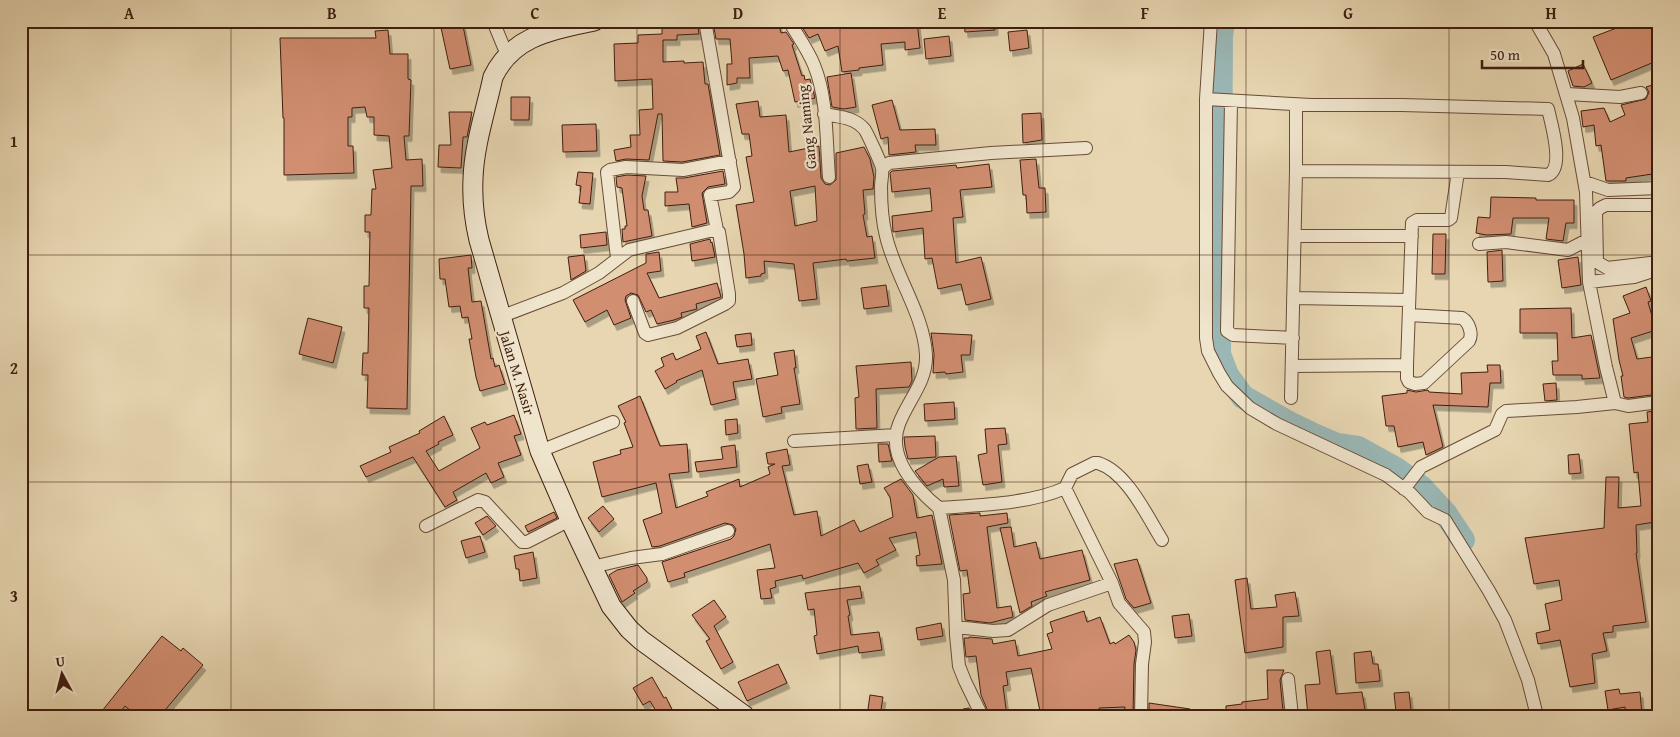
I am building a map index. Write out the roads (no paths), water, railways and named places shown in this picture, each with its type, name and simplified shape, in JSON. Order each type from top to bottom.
[{"type":"street","points":[[493,21],[506,55]]},
{"type":"street","name":"Jalan M. Nasir","points":[[594,21],[539,35],[524,41],[506,55],[498,65],[493,77],[476,154],[473,177],[475,222],[500,317],[540,450],[570,520],[611,606],[641,640],[745,716]]},
{"type":"street","points":[[633,301],[645,333],[648,335],[677,328],[726,304],[728,301],[729,294],[720,236],[710,195],[729,192],[734,187],[705,21]]},
{"type":"street","name":"Gang Naming","points":[[789,21],[814,64],[819,82],[824,114],[828,177]]},
{"type":"street","points":[[1211,21],[1219,101],[1227,331],[1233,335],[1293,338]]},
{"type":"street","points":[[1538,22],[1554,54],[1574,118],[1585,182],[1589,282],[1615,403]]},
{"type":"street","points":[[1567,94],[1620,96],[1641,93]]},
{"type":"street","points":[[1219,101],[1296,105],[1548,108],[1556,152],[1556,168],[1552,174],[1548,175],[1506,172],[1296,171]]},
{"type":"street","points":[[1219,101],[1206,338],[1212,360],[1228,386],[1250,408],[1277,424],[1386,475],[1404,488],[1428,512],[1445,520],[1490,591],[1509,630],[1528,680],[1538,716]]},
{"type":"street","points":[[1291,398],[1296,105]]},
{"type":"street","points":[[824,114],[852,119],[860,124],[868,135],[882,169],[881,199],[886,237],[919,322],[926,354],[923,375],[896,435],[897,451],[905,471],[924,496],[939,508],[954,580],[958,656],[961,672],[982,716]]},
{"type":"street","points":[[882,169],[889,163],[991,153],[1086,148]]},
{"type":"street","points":[[617,258],[607,172],[626,167],[683,170],[730,161]]},
{"type":"street","points":[[1409,315],[1462,318],[1467,322],[1471,335],[1469,341],[1426,382],[1416,384],[1409,382],[1407,378],[1409,300],[1412,223],[1414,221],[1448,220],[1451,218],[1458,172]]},
{"type":"street","points":[[1585,182],[1608,190],[1659,188]]},
{"type":"street","points":[[1659,205],[1606,205],[1596,212],[1597,262],[1600,265],[1607,268],[1659,262]]},
{"type":"street","points":[[500,317],[563,293],[599,273],[629,250],[717,230]]},
{"type":"street","points":[[1294,236],[1412,236]]},
{"type":"street","points":[[1479,244],[1506,242],[1568,250],[1587,240]]},
{"type":"street","points":[[1589,282],[1634,277],[1659,268]]},
{"type":"street","points":[[1293,298],[1409,300]]},
{"type":"street","points":[[1292,366],[1407,365]]},
{"type":"street","points":[[1404,488],[1421,467],[1494,431],[1502,414],[1506,411],[1615,403],[1628,406],[1659,402]]},
{"type":"street","points":[[540,450],[612,422]]},
{"type":"street","points":[[794,442],[896,435]]},
{"type":"street","points":[[939,508],[1020,500],[1052,492],[1065,488],[1075,472],[1096,463],[1104,465],[1130,487],[1162,540]]},
{"type":"street","points":[[1065,488],[1112,583],[1119,603],[1143,630],[1145,635],[1146,642],[1142,664],[1141,716]]},
{"type":"street","points":[[426,526],[478,500],[485,502],[522,542],[527,542],[570,520]]},
{"type":"street","points":[[592,567],[631,558],[662,554],[728,531]]},
{"type":"street","points":[[956,627],[994,631],[1008,630],[1048,605],[1112,583]]},
{"type":"street","points":[[1288,680],[1292,716]]},
{"type":"waterway","points":[[1223,21],[1221,36],[1219,354],[1227,375],[1243,397],[1289,423],[1337,445],[1358,448],[1396,469],[1422,488],[1445,513],[1463,540]]}]
